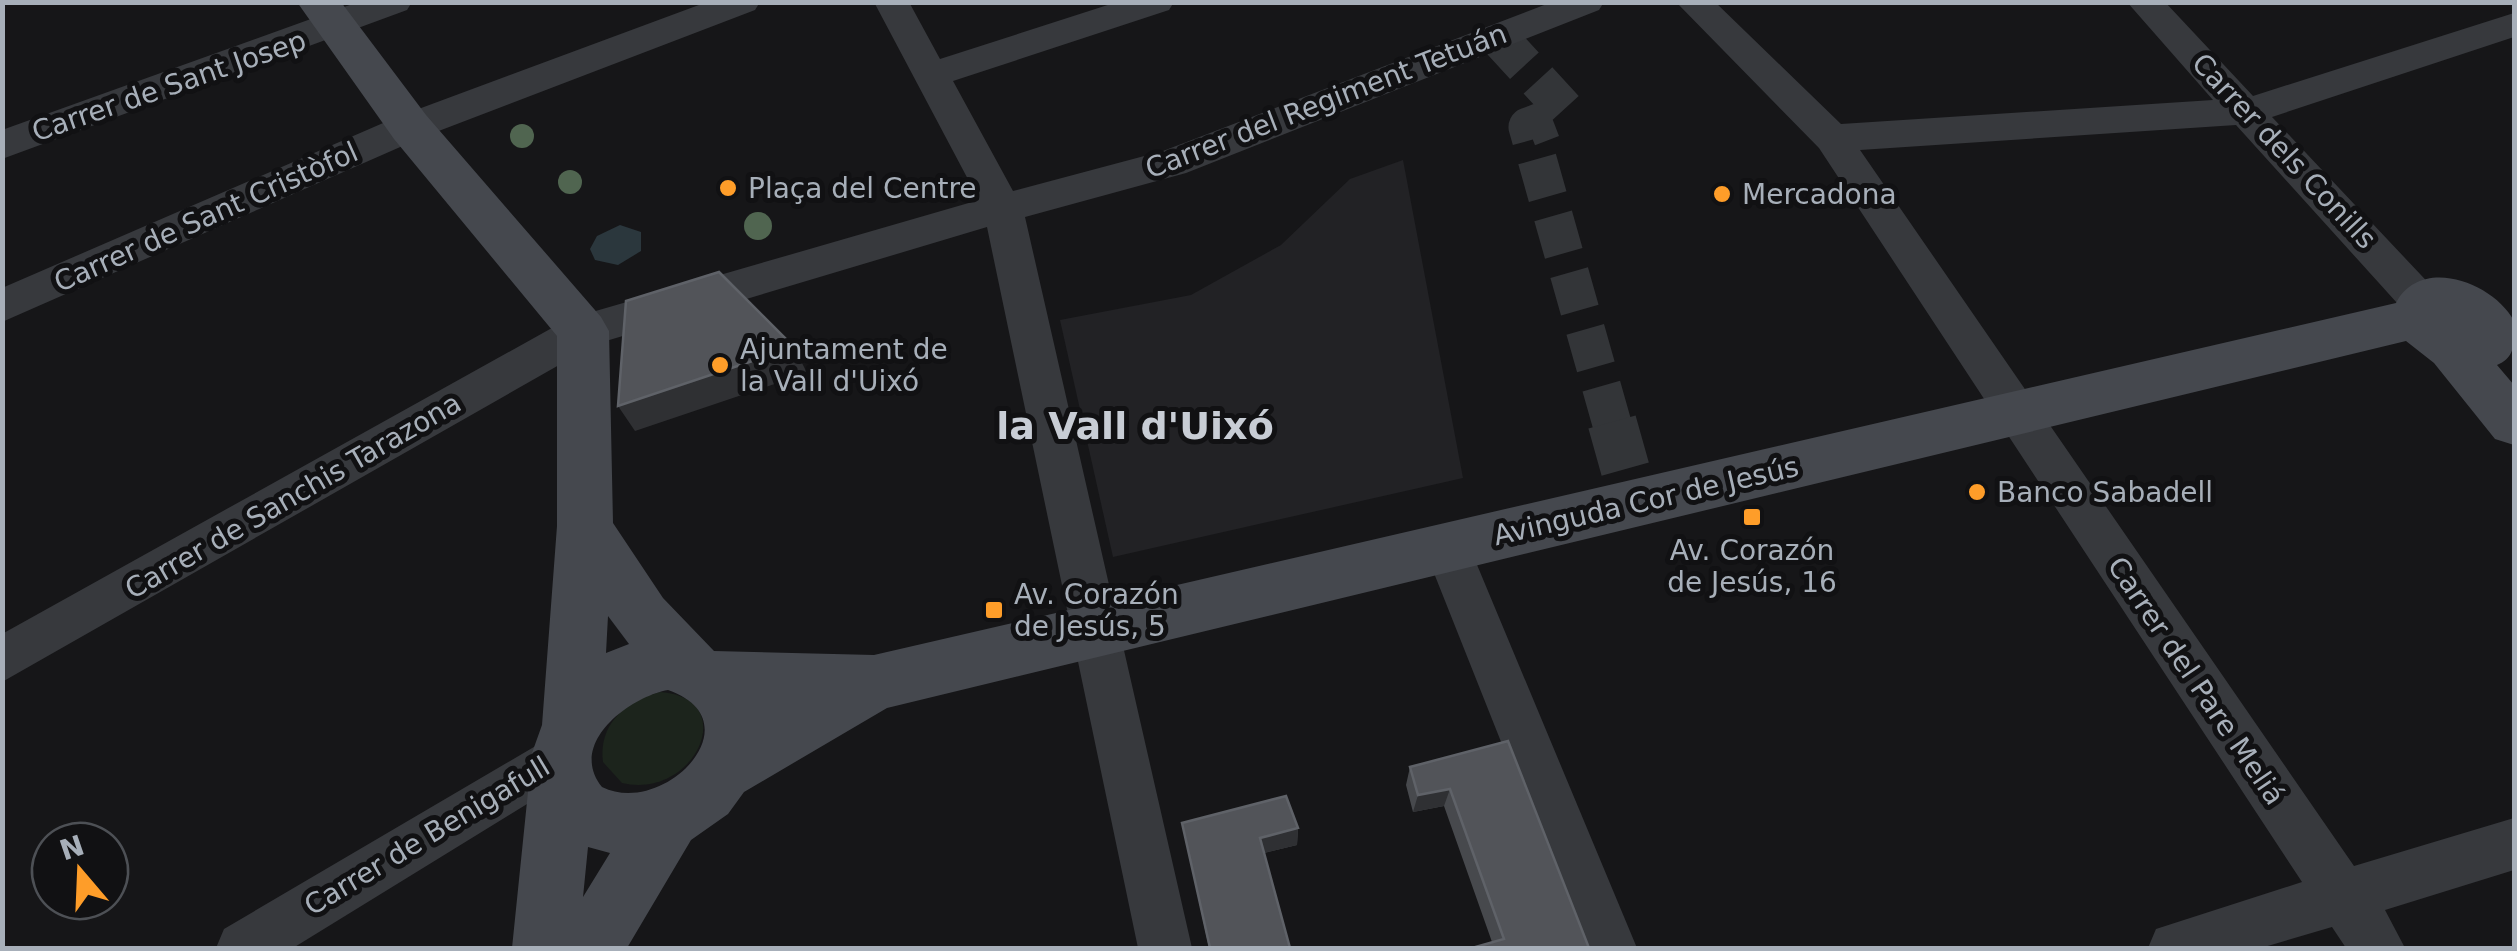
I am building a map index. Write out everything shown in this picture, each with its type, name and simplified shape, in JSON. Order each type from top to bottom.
[{"type":"street","name":"Carrer de Sant Josep","points":[[2,145],[327,15],[396,2]]},
{"type":"street","points":[[410,127],[743,2]]},
{"type":"street","points":[[891,2],[1004,208],[1165,948]]},
{"type":"street","points":[[931,76],[1157,2]]},
{"type":"street","name":"Carrer del Regiment Tetuán","points":[[1004,208],[1172,163],[1539,11],[1588,2]]},
{"type":"street","name":"Carrer del Pare Meliá","points":[[1693,2],[1832,138],[2014,414],[2378,948]]},
{"type":"street","name":"Carrer dels Conills","points":[[2144,2],[2248,111],[2471,327]]},
{"type":"street","points":[[2468,2],[2510,32]]},
{"type":"street","points":[[327,15],[410,127],[584,331],[585,526],[545,948]]},
{"type":"street","points":[[1832,138],[2248,111],[2510,32]]},
{"type":"street","name":"Carrer de Sant Cristòfol","points":[[2,306],[410,127]]},
{"type":"street","points":[[584,331],[1004,208]]},
{"type":"street","points":[[2471,327],[2514,423]]},
{"type":"street","name":"Avinguda Cor de Jesús","points":[[726,768],[874,683],[2014,414],[2471,327]]},
{"type":"street","name":"Carrer de Sanchis Tarazona","points":[[2,660],[584,331]]},
{"type":"street","points":[[585,526],[614,580],[656,636],[701,672],[731,696],[738,717],[736,742],[726,768],[711,789],[668,818],[640,826],[614,826],[591,818],[573,802],[565,753],[589,698],[612,680],[640,667],[701,672]]},
{"type":"street","points":[[1447,548],[1610,948]]},
{"type":"street","name":"Avinguda Cor de Jesús","points":[[701,672],[874,683]]},
{"type":"street","name":"Carrer de Benigafull","points":[[243,948],[565,753]]},
{"type":"street","points":[[590,948],[668,818]]},
{"type":"street","points":[[2175,948],[2514,844]]},
{"type":"shaded area","points":[[1403,160],[1463,478],[1113,557],[1060,320],[1191,295],[1281,245],[1350,179]]},
{"type":"shaded area","points":[[620,225],[641,232],[641,251],[618,265],[595,260],[590,249],[597,236]]},
{"type":"shaded area","points":[[660,692],[685,698],[699,711],[703,728],[699,746],[688,763],[670,777],[648,784],[622,783],[603,762],[605,737],[625,708]]},
{"type":"building","name":"Ajuntament de la Vall d'Uixó","points":[[719,272],[794,347],[618,406],[626,301]]},
{"type":"building","points":[[1508,741],[1589,948],[1472,948],[1504,939],[1450,789],[1418,795],[1410,767]]},
{"type":"building","points":[[1286,796],[1298,828],[1260,838],[1290,948],[1210,948],[1182,823]]},
{"type":"tunnel","points":[[1498,37],[1567,112],[1528,127],[1612,424]]},
{"type":"tunnel","points":[[1612,422],[1635,504]]},
{"type":"place","name":"Plaça del Centre","points":[[728,188]]},
{"type":"place","name":"Mercadona","points":[[1722,194]]},
{"type":"place","name":"Ajuntament de la Vall d'Uixó","points":[[720,365]]},
{"type":"place","name":"Banco Sabadell","points":[[1977,492]]},
{"type":"place","name":"Av. Corazón de Jesús, 16","points":[[1752,517]]},
{"type":"place","name":"Av. Corazón de Jesús, 5","points":[[994,610]]},
{"type":"district","name":"la Vall d'Uixó","points":[[1135,426]]}]
